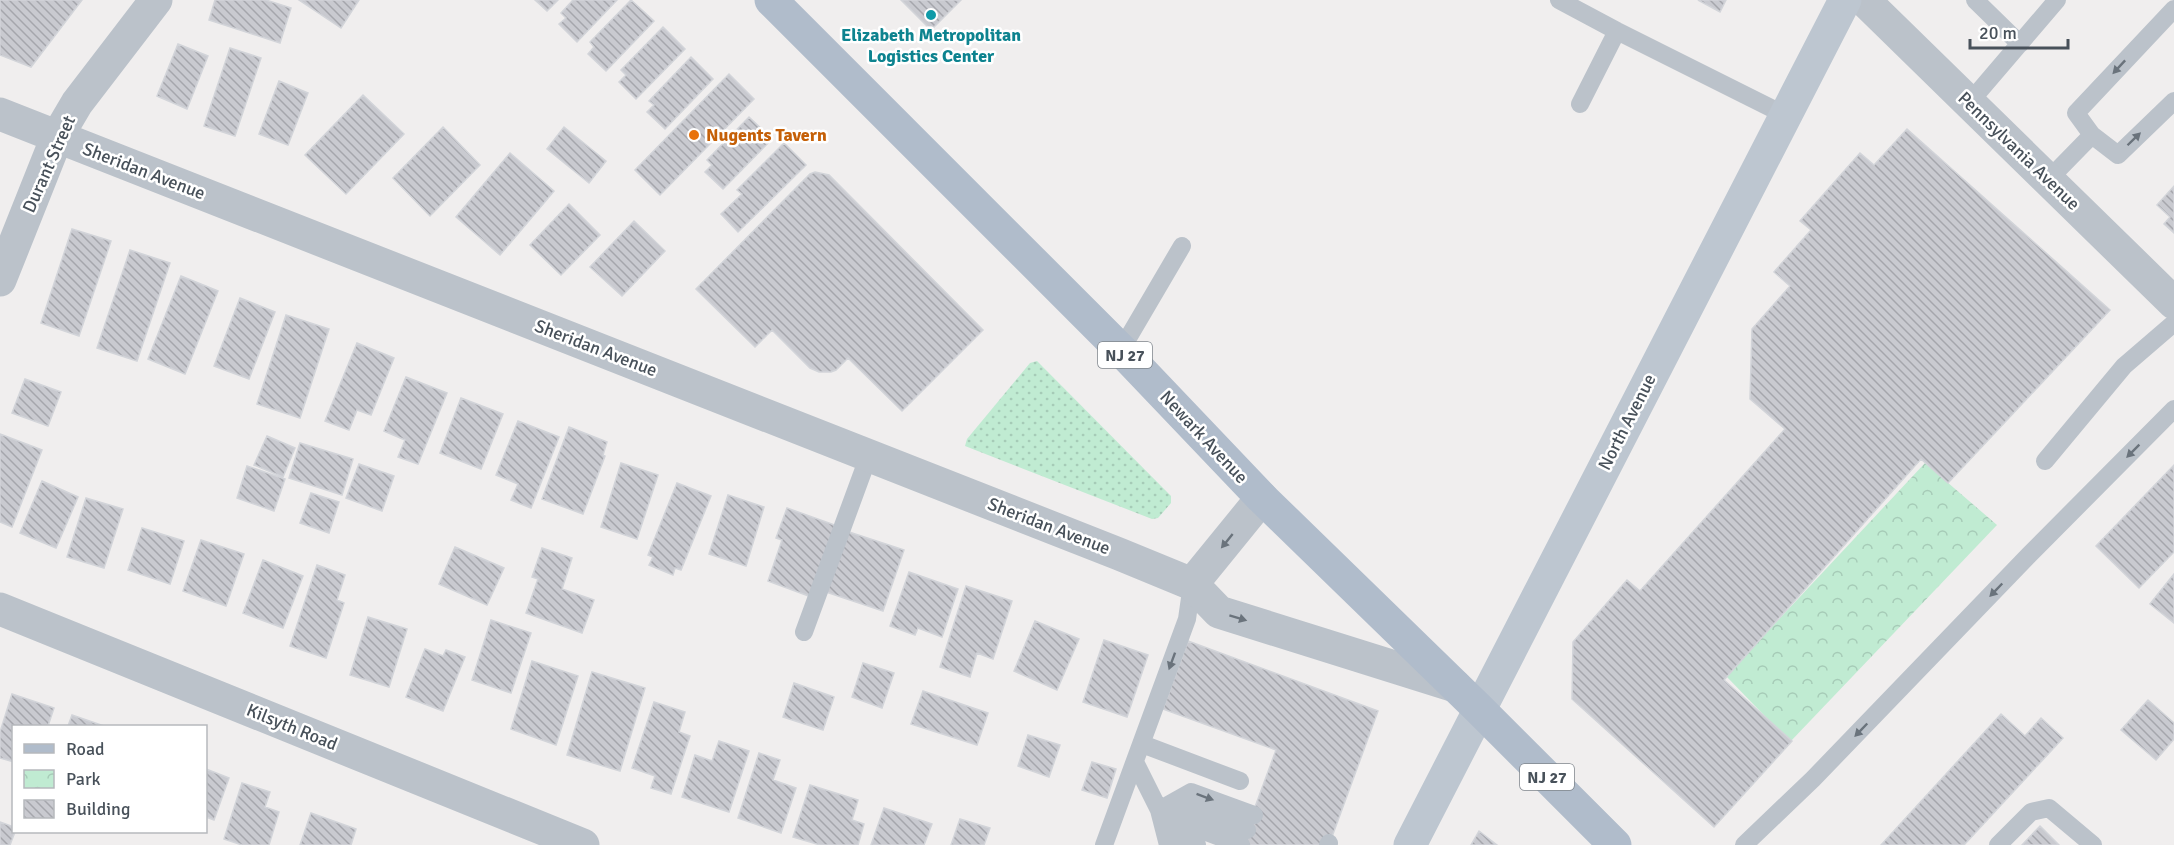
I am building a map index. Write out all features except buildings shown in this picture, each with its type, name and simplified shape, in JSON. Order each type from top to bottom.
[{"type":"main road","name":"Newark Avenue","points":[[771,0],[1121,350],[1262,498],[1615,845]]},
{"type":"main road","name":"North Avenue","points":[[1410,845],[1845,0]]},
{"type":"street","name":"Durant Street","points":[[0,280],[57,137],[77,103],[156,0]]},
{"type":"street","name":"Pennsylvania Avenue","points":[[1864,0],[2174,303]]},
{"type":"street","name":"Sheridan Avenue","points":[[0,114],[1192,584],[1219,612],[1455,686]]},
{"type":"street","points":[[1192,584],[1262,498]]},
{"type":"street","name":"Kilsyth Road","points":[[0,609],[583,845]]},
{"type":"lane","points":[[1559,0],[1785,115]]},
{"type":"lane","points":[[1975,0],[2020,44]]},
{"type":"lane","points":[[1969,103],[2057,0]]},
{"type":"lane","points":[[2174,9],[2076,113],[2092,135],[2118,155],[2174,101]]},
{"type":"lane","points":[[1580,104],[1617,31]]},
{"type":"lane","points":[[2048,180],[2092,135]]},
{"type":"lane","points":[[1121,350],[1182,246]]},
{"type":"lane","points":[[2045,461],[2124,366],[2174,323]]},
{"type":"lane","points":[[1744,845],[1813,779],[2174,409]]},
{"type":"lane","points":[[804,632],[869,455]]},
{"type":"lane","points":[[1104,845],[1187,620],[1192,584]]},
{"type":"lane","points":[[1142,744],[1240,781]]},
{"type":"lane","points":[[1135,762],[1175,836],[1197,845]]},
{"type":"lane","points":[[1159,810],[1186,806],[1247,830]]},
{"type":"lane","points":[[1998,845],[2031,812],[2049,808],[2093,845]]},
{"type":"lane","points":[[1159,810],[1168,845]]},
{"type":"green space","points":[[1037,361],[1171,496],[1171,503],[1158,518],[1152,519],[965,446],[967,439],[1030,363]]},
{"type":"green space","points":[[1925,463],[1997,525],[1790,742],[1726,676]]},
{"type":"place","name":"Elizabeth Metropolitan Logistics Center","points":[[931,15]]},
{"type":"place","name":"Nugents Tavern","points":[[694,135]]}]
